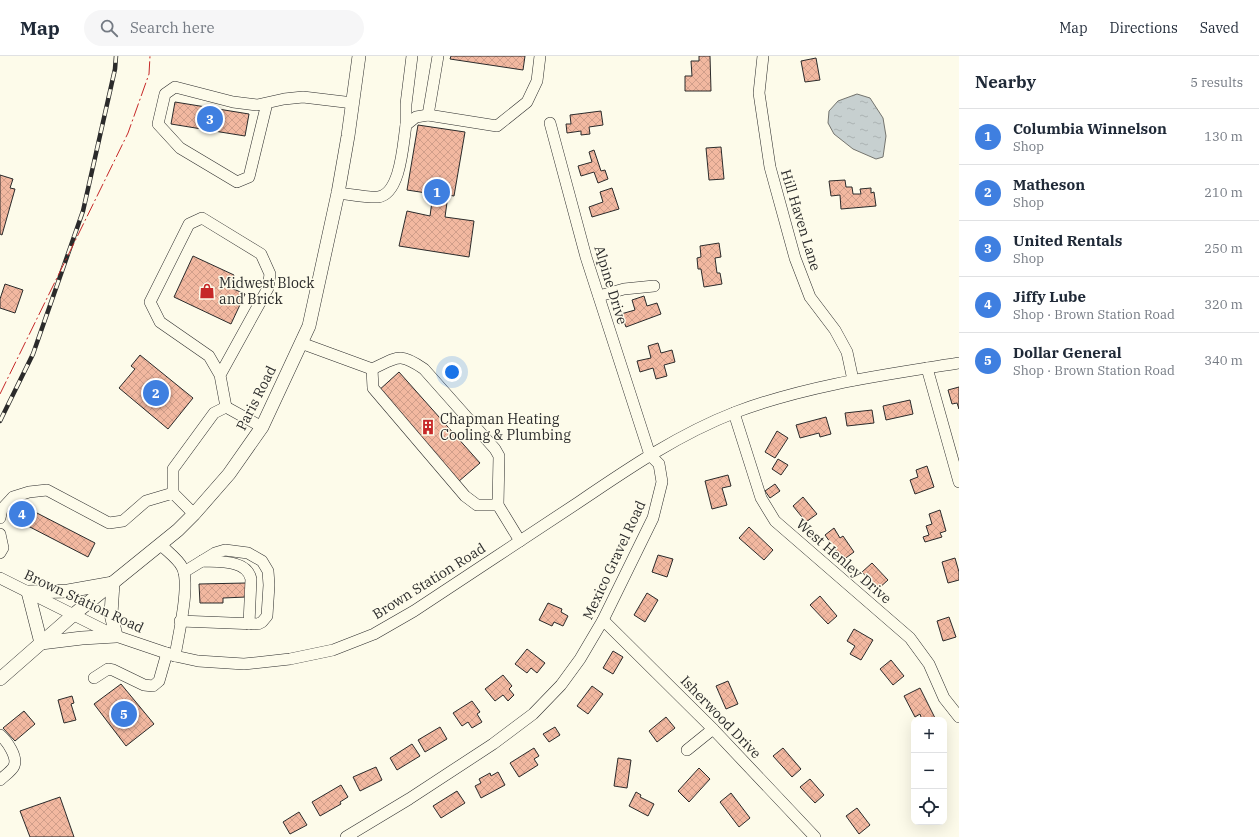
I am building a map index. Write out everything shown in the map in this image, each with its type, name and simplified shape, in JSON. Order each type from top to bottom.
[{"type":"main road","name":"Paris Road","points":[[0,679],[73,615],[161,545],[194,514],[229,474],[262,427],[309,326],[338,193],[353,103],[358,56]]},
{"type":"main road","points":[[113,583],[111,614],[116,636],[41,643],[28,592],[68,591],[113,583]]},
{"type":"street","points":[[338,193],[379,197],[391,189],[398,176],[406,125],[406,104],[412,56]]},
{"type":"street","points":[[428,115],[438,56]]},
{"type":"street","points":[[406,125],[416,117],[428,115],[497,126],[527,102],[537,81],[540,56]]},
{"type":"street","name":"Hill Haven Lane","points":[[763,56],[759,93],[770,167],[793,250],[810,296],[835,330],[847,352],[853,380]]},
{"type":"street","points":[[268,103],[249,177],[237,182],[180,148],[158,124],[165,94],[175,87],[233,102],[258,105],[284,99],[303,96],[353,103]]},
{"type":"street","name":"Alpine Drive","points":[[550,123],[586,257],[650,455]]},
{"type":"street","points":[[220,375],[268,288],[270,274],[261,254],[202,218],[188,224],[150,302],[160,322],[209,356],[220,375],[226,407]]},
{"type":"street","points":[[599,296],[624,289],[654,286]]},
{"type":"street","points":[[301,343],[372,369],[394,358],[411,360],[424,369],[495,449],[499,456],[498,505],[520,541]]},
{"type":"street","points":[[650,455],[699,428],[775,398],[853,380],[959,363]]},
{"type":"street","points":[[927,368],[959,482]]},
{"type":"street","points":[[372,369],[372,388],[465,496],[477,505],[498,505]]},
{"type":"street","points":[[226,407],[262,427]]},
{"type":"street","points":[[194,514],[172,493],[173,469],[214,413],[226,407]]},
{"type":"street","name":"West Henley Drive","points":[[734,413],[760,498],[775,521],[910,638],[929,664],[944,698],[959,717]]},
{"type":"street","name":"Brown Station Road","points":[[0,578],[116,636],[171,654],[198,661],[244,664],[290,659],[333,650],[374,634],[414,611],[650,455]]},
{"type":"street","name":"Mexico Gravel Road","points":[[346,837],[361,833],[467,761],[532,714],[561,685],[580,659],[603,620],[650,525],[662,482],[659,464],[650,455]]},
{"type":"street","points":[[0,518],[2,509],[13,497],[29,492],[47,490],[109,523],[123,521],[146,501],[172,493]]},
{"type":"street","points":[[0,534],[3,548],[0,554]]},
{"type":"street","points":[[94,678],[108,669],[144,685],[153,686],[159,681],[171,654],[180,621],[185,590],[184,572],[182,567],[161,545]]},
{"type":"street","points":[[180,621],[258,624],[267,616],[269,576],[266,566],[262,561],[254,556],[230,550],[220,551],[184,572]]},
{"type":"street","points":[[202,562],[237,565],[244,567],[248,572],[251,579],[249,624]]},
{"type":"street","name":"Isherwood Drive","points":[[603,620],[713,729],[815,837]]},
{"type":"street","points":[[687,750],[713,729]]},
{"type":"street","points":[[0,735],[14,754],[15,761],[14,767],[0,780]]},
{"type":"water","points":[[857,94],[870,98],[883,118],[886,136],[883,157],[876,159],[853,149],[834,134],[828,123],[829,111],[838,101]]},
{"type":"building","points":[[451,56],[525,56],[523,70],[450,59]]},
{"type":"building","points":[[699,56],[710,56],[711,91],[685,91],[685,76],[692,76],[691,61],[699,61]]},
{"type":"building","points":[[816,58],[820,80],[805,82],[801,61]]},
{"type":"building","points":[[175,102],[249,114],[245,136],[171,124]]},
{"type":"building","points":[[601,111],[603,125],[589,127],[590,134],[581,135],[581,131],[567,133],[566,124],[571,124],[570,115]]},
{"type":"building","points":[[418,125],[465,132],[454,196],[448,195],[445,217],[474,221],[469,257],[399,246],[407,211],[430,216],[433,194],[407,190]]},
{"type":"building","points":[[721,147],[724,179],[709,180],[706,148]]},
{"type":"building","points":[[594,150],[601,171],[605,170],[608,179],[598,183],[594,172],[581,176],[578,166],[592,162],[589,152]]},
{"type":"building","points":[[0,175],[13,179],[10,188],[15,189],[2,235],[0,234]]},
{"type":"building","points":[[845,180],[846,187],[852,187],[853,194],[861,194],[860,189],[871,188],[871,193],[874,192],[876,206],[841,209],[840,195],[831,196],[829,181]]},
{"type":"building","points":[[612,188],[619,209],[592,217],[589,207],[603,202],[600,192]]},
{"type":"building","points":[[719,243],[721,257],[715,258],[717,273],[720,273],[722,284],[704,287],[701,269],[698,269],[697,258],[701,257],[700,246]]},
{"type":"building","name":"Midwest Block and Brick","points":[[193,256],[234,275],[229,287],[245,294],[231,324],[174,297]]},
{"type":"building","points":[[5,284],[23,290],[15,313],[0,308],[0,299]]},
{"type":"building","points":[[644,296],[647,306],[657,303],[661,314],[626,327],[621,314],[635,310],[632,300]]},
{"type":"building","points":[[658,343],[661,353],[672,350],[675,362],[664,365],[667,376],[656,379],[653,368],[640,372],[637,361],[651,358],[648,346]]},
{"type":"building","points":[[140,355],[193,398],[168,429],[119,388],[135,369],[131,366]]},
{"type":"building","name":"Chapman Heating Cooling & Plumbing","points":[[399,372],[480,463],[458,482],[377,392]]},
{"type":"building","points":[[959,387],[959,409],[957,403],[952,404],[948,390]]},
{"type":"building","points":[[910,400],[913,414],[886,420],[883,406]]},
{"type":"building","points":[[872,410],[874,423],[847,426],[845,413]]},
{"type":"building","points":[[826,417],[831,434],[820,437],[819,433],[800,438],[796,425]]},
{"type":"building","points":[[777,431],[788,438],[775,458],[765,452]]},
{"type":"building","points":[[778,459],[788,465],[781,475],[772,469]]},
{"type":"building","points":[[927,466],[934,487],[915,494],[910,480],[918,477],[916,470]]},
{"type":"building","points":[[728,475],[731,486],[722,488],[727,505],[712,509],[705,481]]},
{"type":"building","points":[[775,484],[780,491],[770,498],[765,491]]},
{"type":"building","points":[[803,497],[817,514],[806,522],[793,506]]},
{"type":"building","points":[[17,502],[35,512],[28,526],[9,515]]},
{"type":"building","points":[[940,510],[946,531],[940,533],[942,537],[925,542],[923,537],[929,535],[926,526],[932,524],[929,514]]},
{"type":"building","points":[[35,512],[95,543],[88,557],[28,526]]},
{"type":"building","points":[[749,527],[773,550],[764,560],[739,538]]},
{"type":"building","points":[[834,528],[840,538],[843,536],[854,552],[843,560],[825,535]]},
{"type":"building","points":[[658,555],[673,559],[667,577],[652,572]]},
{"type":"building","points":[[955,558],[959,572],[959,580],[948,583],[942,562]]},
{"type":"building","points":[[872,563],[888,580],[878,589],[862,572]]},
{"type":"building","points":[[246,583],[246,597],[223,598],[223,603],[200,603],[199,584]]},
{"type":"building","points":[[647,593],[658,600],[645,622],[634,615]]},
{"type":"building","points":[[820,596],[837,616],[828,624],[810,605]]},
{"type":"building","points":[[548,603],[562,609],[561,612],[568,616],[563,626],[554,622],[552,626],[539,620]]},
{"type":"building","points":[[949,617],[956,637],[943,641],[937,621]]},
{"type":"building","points":[[854,629],[873,640],[861,660],[850,654],[855,646],[847,641]]},
{"type":"building","points":[[527,649],[545,663],[537,673],[531,668],[527,673],[515,664]]},
{"type":"building","points":[[613,651],[623,657],[613,674],[603,668]]},
{"type":"building","points":[[891,660],[904,676],[893,685],[880,669]]},
{"type":"building","points":[[503,675],[512,686],[509,689],[514,695],[508,701],[503,695],[495,701],[485,689]]},
{"type":"building","points":[[728,681],[738,704],[726,709],[716,686]]},
{"type":"building","points":[[121,684],[154,724],[126,746],[94,704]]},
{"type":"building","points":[[592,686],[603,694],[588,714],[577,706]]},
{"type":"building","points":[[920,688],[934,717],[921,717],[920,714],[915,717],[904,696]]},
{"type":"building","points":[[72,696],[74,703],[71,704],[76,720],[64,723],[58,700]]},
{"type":"building","points":[[472,701],[480,712],[477,714],[482,722],[472,728],[468,722],[462,726],[453,713]]},
{"type":"building","points":[[24,711],[35,724],[15,741],[3,728]]},
{"type":"building","points":[[666,717],[675,728],[657,742],[649,731]]},
{"type":"building","points":[[440,727],[447,739],[425,752],[418,740]]},
{"type":"building","points":[[555,727],[560,735],[549,742],[543,734]]},
{"type":"building","points":[[412,744],[420,756],[397,770],[390,758]]},
{"type":"building","points":[[534,748],[539,756],[534,759],[538,765],[519,777],[510,763]]},
{"type":"building","points":[[783,748],[801,769],[792,777],[773,756]]},
{"type":"building","points":[[618,758],[631,760],[627,788],[614,786]]},
{"type":"building","points":[[376,767],[382,780],[360,791],[353,777]]},
{"type":"building","points":[[699,768],[710,779],[689,802],[678,791]]},
{"type":"building","points":[[498,772],[505,785],[481,798],[475,786],[481,783],[479,779],[490,773],[491,776]]},
{"type":"building","points":[[810,779],[824,795],[815,803],[800,787]]},
{"type":"building","points":[[341,785],[348,797],[340,802],[341,804],[320,816],[312,802]]},
{"type":"building","points":[[457,791],[465,803],[441,818],[433,806]]},
{"type":"building","points":[[636,792],[641,795],[640,797],[654,804],[648,816],[629,806]]},
{"type":"building","points":[[731,793],[750,818],[739,827],[720,802]]},
{"type":"building","points":[[60,797],[74,837],[30,837],[20,811]]},
{"type":"building","points":[[857,808],[870,825],[859,834],[846,816]]},
{"type":"building","points":[[299,812],[307,825],[290,834],[283,822]]},
{"type":"railway","points":[[0,421],[33,354],[83,211],[115,69],[116,56]]},
{"type":"power","points":[[0,394],[128,133],[149,74],[150,56]]},
{"type":"place","name":"United Rentals","points":[[210,119]]},
{"type":"place","name":"Columbia Winnelson","points":[[437,192]]},
{"type":"place","name":"Midwest Block and Brick","points":[[207,291]]},
{"type":"place","name":"Matheson","points":[[156,393]]},
{"type":"place","name":"Chapman Heating Cooling & Plumbing","points":[[428,427]]},
{"type":"place","name":"Jiffy Lube","points":[[22,514]]},
{"type":"place","name":"Dollar General","points":[[124,714]]}]
